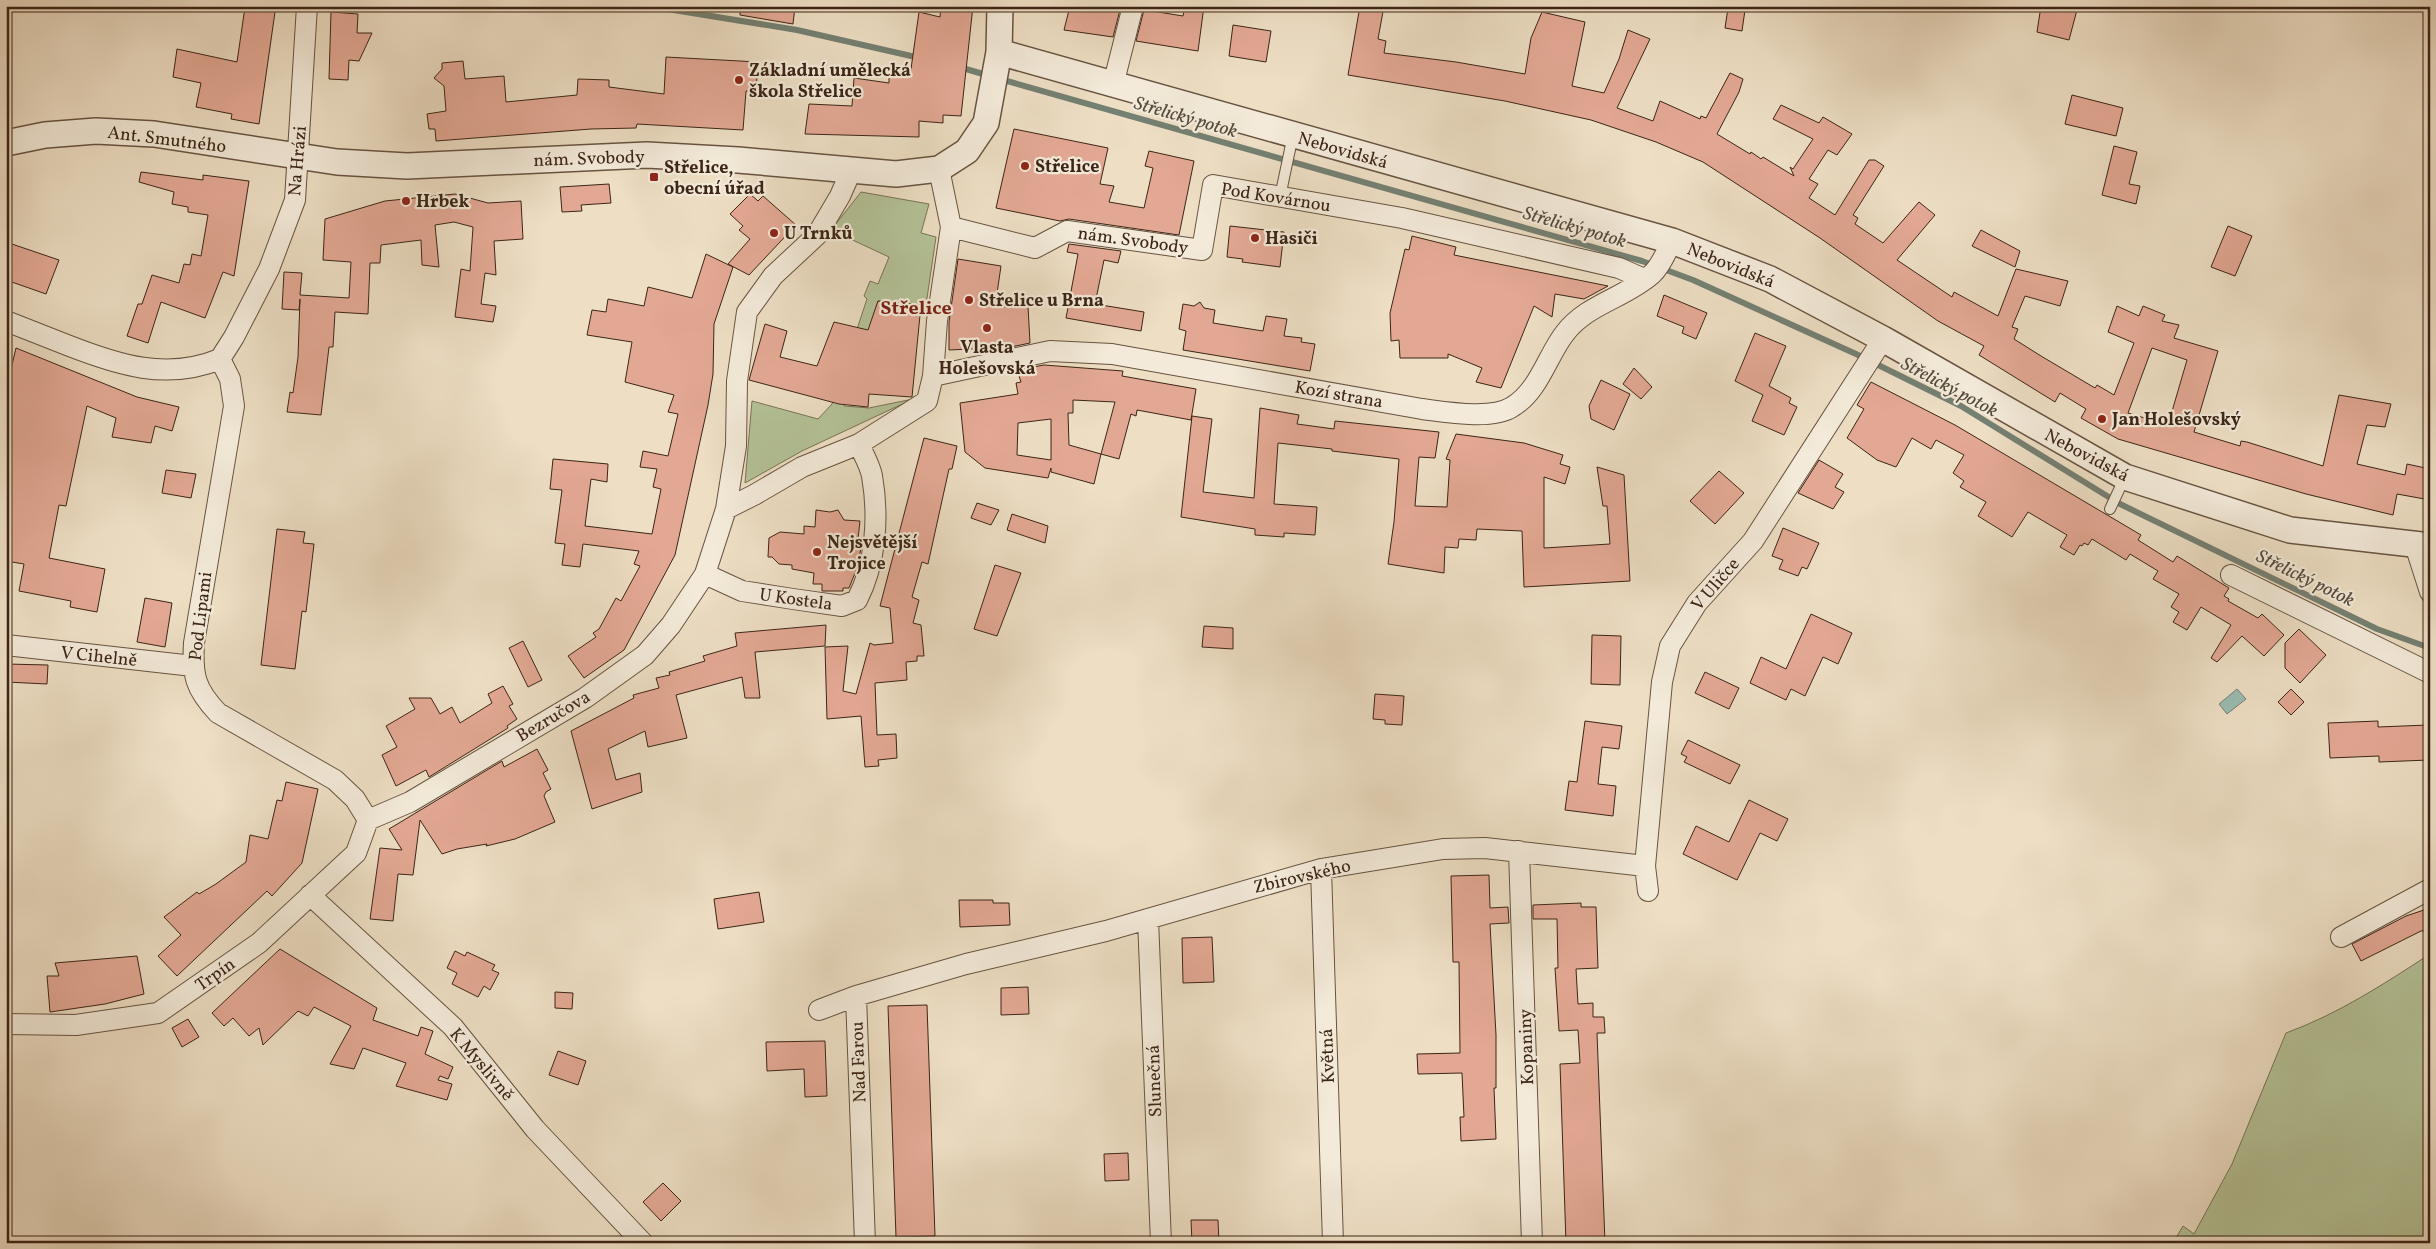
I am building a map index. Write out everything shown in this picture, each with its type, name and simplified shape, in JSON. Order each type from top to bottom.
[{"type":"street","name":"Na Hrázi","points":[[220,359],[234,337],[269,270],[295,200],[307,6]]},
{"type":"street","name":"nám. Svobody","points":[[299,158],[407,166],[647,155],[738,160],[896,174],[939,169],[967,150],[986,123],[996,70],[1000,6]]},
{"type":"street","points":[[1113,84],[1133,6]]},
{"type":"street","name":"Nebovidská","points":[[996,70],[1113,84],[1293,136],[1658,263],[1770,279],[1883,339],[2124,477],[2290,530],[2422,546]]},
{"type":"street","name":"Ant. Smutného","points":[[6,143],[45,135],[96,131],[144,134],[299,158]]},
{"type":"street","points":[[726,509],[754,496],[802,467],[859,444],[927,402],[933,376],[937,321],[951,228],[939,169]]},
{"type":"street","points":[[705,574],[726,509],[736,446],[737,381],[747,312],[772,276],[817,235],[840,196],[851,171]]},
{"type":"street","name":"Pod Kovárnou","points":[[1202,250],[1213,185],[1281,189],[1402,218]]},
{"type":"street","name":"Nebovidská","points":[[1402,218],[1619,268],[1658,263]]},
{"type":"street","name":"nám. Svobody","points":[[951,228],[1035,248],[1067,231],[1202,250]]},
{"type":"street","name":"Kozí strana","points":[[933,376],[1050,351],[1076,350],[1112,354],[1422,409],[1484,414],[1512,408],[1543,373],[1564,334],[1583,314],[1658,263]]},
{"type":"street","points":[[8,328],[144,369],[186,369],[220,359]]},
{"type":"street","name":"V Uličce","points":[[1648,891],[1645,866],[1662,682],[1670,646],[1697,603],[1753,541],[1883,339]]},
{"type":"street","name":"Pod Lipami","points":[[220,359],[230,379],[234,406],[194,643],[193,666],[196,683],[206,701],[218,713],[335,780],[346,789],[368,820]]},
{"type":"street","name":"U Kostela","points":[[705,574],[742,591],[842,606],[857,600],[868,580],[874,545],[875,502],[872,474],[859,444]]},
{"type":"street","points":[[2422,546],[2430,592]]},
{"type":"street","name":"Bezručova","points":[[368,820],[410,802],[427,792],[585,698],[645,656],[671,625],[705,574]]},
{"type":"street","points":[[2232,576],[2430,673]]},
{"type":"street","name":"V Cihelně","points":[[6,645],[193,666]]},
{"type":"street","name":"Trpín","points":[[6,1024],[76,1025],[158,1013],[258,943],[356,853],[368,820]]},
{"type":"street","name":"Zbirovského","points":[[966,964],[1148,919],[1227,894],[1321,869],[1443,849],[1464,847],[1519,851],[1645,866]]},
{"type":"street","name":"Kopaniny","points":[[1519,851],[1532,1243]]},
{"type":"street","name":"Květná","points":[[1321,869],[1333,1243]]},
{"type":"street","points":[[2341,937],[2430,889]]},
{"type":"street","name":"K Myslivně","points":[[310,895],[453,1027],[535,1129],[643,1243]]},
{"type":"street","name":"Slunečná","points":[[1148,919],[1161,1243]]},
{"type":"street","name":"Nad Farou","points":[[865,1243],[856,996],[966,964]]},
{"type":"street","points":[[819,1010],[856,996]]},
{"type":"lane","points":[[1281,189],[1293,136]]},
{"type":"lane","points":[[2110,510],[2124,477]]},
{"type":"green space","points":[[861,192],[929,204],[921,233],[936,237],[926,305],[878,301],[844,406],[869,408],[913,399],[802,451],[745,483],[752,401],[818,419],[832,404],[867,299],[864,296],[870,281],[878,284],[889,257],[831,230]]},
{"type":"green space","points":[[2430,954],[2430,1243],[2173,1243],[2183,1226],[2194,1234],[2232,1164],[2286,1033],[2342,1008]]},
{"type":"water","points":[[2237,689],[2246,699],[2227,714],[2219,704]]},
{"type":"building","points":[[740,6],[795,6],[793,24],[740,15]]},
{"type":"building","points":[[941,6],[973,6],[961,116],[943,115],[943,123],[919,121],[919,137],[805,134],[809,104],[852,106],[854,78],[889,83],[889,74],[910,76],[919,12],[940,17]]},
{"type":"building","points":[[1070,6],[1121,6],[1113,37],[1064,30]]},
{"type":"building","points":[[1145,6],[1152,6],[1152,11],[1183,16],[1185,6],[1204,6],[1198,51],[1136,41]]},
{"type":"building","points":[[1360,6],[1384,6],[1378,39],[1386,41],[1384,53],[1456,62],[1525,74],[1531,38],[1542,12],[1585,22],[1572,86],[1604,93],[1619,59],[1628,30],[1650,39],[1617,108],[1653,121],[1660,101],[1700,119],[1701,116],[1706,118],[1730,73],[1743,79],[1739,92],[1717,134],[1750,154],[1751,152],[1761,159],[1763,157],[1794,176],[1790,167],[1793,169],[1813,139],[1773,119],[1781,105],[1819,123],[1823,117],[1852,134],[1837,155],[1828,150],[1809,179],[1818,184],[1809,198],[1835,215],[1869,160],[1875,160],[1884,166],[1853,215],[1858,218],[1855,224],[1883,243],[1919,202],[1935,215],[1897,260],[1952,297],[1954,292],[1998,316],[2016,269],[2068,281],[2060,306],[2025,296],[2012,327],[2018,329],[2014,339],[2095,388],[2097,385],[2114,395],[2134,343],[2108,332],[2117,306],[2139,316],[2143,306],[2165,315],[2162,321],[2179,325],[2174,338],[2218,351],[2194,432],[2240,446],[2241,441],[2247,442],[2323,466],[2339,395],[2391,404],[2385,427],[2367,425],[2357,464],[2405,475],[2407,464],[2430,469],[2430,500],[2397,494],[2393,515],[2306,494],[2118,439],[2081,418],[2086,409],[2060,393],[2055,402],[1979,355],[1984,346],[1938,321],[1820,238],[1703,162],[1656,142],[1591,120],[1505,101],[1348,75]],"holes":[[[2152,348],[2187,360],[2168,425],[2128,413]]]},
{"type":"building","points":[[2041,6],[2078,6],[2069,40],[2037,32]]},
{"type":"building","points":[[245,7],[275,12],[259,124],[231,119],[232,114],[196,107],[201,83],[173,77],[177,49],[237,62]]},
{"type":"building","points":[[1728,8],[1745,10],[1742,31],[1725,28]]},
{"type":"building","points":[[331,12],[358,14],[357,33],[372,33],[359,61],[349,60],[348,80],[329,79]]},
{"type":"building","points":[[1233,25],[1271,31],[1266,62],[1229,56]]},
{"type":"building","points":[[666,57],[758,62],[756,91],[746,91],[743,130],[637,124],[636,128],[591,129],[436,141],[435,129],[429,129],[427,114],[446,111],[444,86],[434,78],[442,69],[442,63],[463,61],[465,79],[504,76],[506,102],[577,95],[578,79],[609,80],[609,87],[664,94]]},
{"type":"building","points":[[2072,95],[2123,108],[2116,136],[2065,124]]},
{"type":"building","points":[[1014,129],[1108,148],[1100,184],[1114,186],[1109,202],[1144,208],[1153,168],[1145,166],[1149,151],[1194,161],[1179,235],[1069,219],[1060,221],[996,208]]},
{"type":"building","points":[[2114,146],[2137,152],[2129,184],[2140,186],[2136,204],[2102,195]]},
{"type":"building","points":[[141,172],[203,180],[203,175],[249,181],[234,276],[223,272],[205,318],[161,302],[148,343],[127,336],[138,304],[142,304],[152,275],[179,283],[184,264],[190,265],[192,254],[201,256],[208,215],[188,212],[188,207],[172,204],[174,192],[139,182]]},
{"type":"building","points":[[609,184],[611,203],[581,205],[582,211],[562,212],[560,187]]},
{"type":"building","points":[[455,194],[488,203],[521,201],[523,239],[494,241],[496,275],[485,273],[481,304],[496,306],[493,322],[455,317],[461,269],[470,271],[473,227],[454,222],[435,225],[439,267],[422,265],[421,240],[381,245],[380,263],[370,263],[368,314],[335,312],[333,347],[329,347],[321,415],[287,412],[290,392],[293,393],[298,357],[300,299],[299,310],[282,309],[284,272],[302,273],[300,295],[349,298],[351,262],[323,260],[325,219],[385,201]]},
{"type":"building","points":[[750,194],[758,201],[763,196],[796,225],[749,275],[728,264],[750,239],[739,230],[743,226],[730,214]]},
{"type":"building","points":[[1230,226],[1284,232],[1280,267],[1242,262],[1243,259],[1227,257]]},
{"type":"building","points":[[2228,226],[2252,236],[2235,276],[2211,267]]},
{"type":"building","points":[[1981,230],[2020,251],[2015,267],[1972,246]]},
{"type":"building","points":[[1412,236],[1456,247],[1454,255],[1608,286],[1584,299],[1555,294],[1552,317],[1534,306],[1501,388],[1476,382],[1482,368],[1448,354],[1448,358],[1400,358],[1399,340],[1391,341],[1390,313],[1405,249],[1409,250]]},
{"type":"building","points":[[6,242],[59,260],[46,294],[6,280]]},
{"type":"building","points":[[1069,244],[1121,251],[1118,263],[1104,260],[1095,304],[1144,312],[1141,331],[1066,318],[1078,254],[1067,252]]},
{"type":"building","points":[[706,254],[733,267],[714,324],[713,374],[708,405],[675,555],[624,650],[584,678],[568,656],[596,637],[593,633],[599,629],[616,598],[621,601],[640,566],[634,564],[639,551],[583,544],[580,567],[562,565],[565,544],[555,543],[562,490],[550,489],[553,459],[608,464],[607,482],[591,479],[585,526],[652,534],[661,489],[653,487],[657,469],[640,467],[643,451],[668,456],[678,414],[668,412],[674,395],[625,382],[632,342],[587,335],[592,310],[606,312],[608,299],[644,306],[648,287],[692,298]]},
{"type":"building","points":[[958,259],[1001,266],[995,307],[1028,306],[1030,343],[1011,347],[949,350],[949,322]]},
{"type":"building","points":[[1664,295],[1707,313],[1696,339],[1682,333],[1684,327],[1657,316]]},
{"type":"building","points":[[878,301],[921,305],[912,397],[869,394],[868,407],[839,404],[749,380],[765,324],[787,331],[780,357],[817,366],[834,322],[868,330]]},
{"type":"building","points":[[1200,302],[1204,308],[1215,310],[1213,323],[1263,331],[1266,316],[1287,319],[1284,336],[1302,338],[1301,342],[1315,344],[1310,371],[1183,350],[1186,331],[1179,329],[1183,304],[1194,306]]},
{"type":"building","points":[[1755,333],[1786,346],[1769,386],[1791,398],[1789,403],[1797,407],[1784,435],[1752,421],[1763,395],[1735,381]]},
{"type":"building","points":[[16,348],[137,397],[179,407],[172,431],[155,426],[151,443],[112,437],[116,418],[87,406],[66,506],[59,505],[49,558],[105,569],[97,612],[70,607],[71,601],[19,591],[24,564],[6,561],[6,390]]},
{"type":"building","points":[[1044,365],[1123,371],[1122,376],[1196,389],[1191,420],[1137,410],[1136,416],[1131,414],[1119,459],[1101,454],[1094,484],[1051,472],[1051,468],[1048,478],[985,468],[965,452],[960,403],[1018,394],[1016,383],[1021,382],[1017,370]],"holes":[[[1073,400],[1115,402],[1101,454],[1069,445],[1068,413],[1073,413]],[[1051,419],[1051,460],[1017,455],[1018,423]]]},
{"type":"building","points":[[1634,368],[1652,387],[1641,399],[1623,384]]},
{"type":"building","points":[[1601,380],[1630,394],[1614,430],[1591,419],[1589,406]]},
{"type":"building","points":[[1871,382],[1955,425],[2141,535],[2138,540],[2173,562],[2177,556],[2229,588],[2224,596],[2229,599],[2228,601],[2258,618],[2262,614],[2284,635],[2264,656],[2242,636],[2217,662],[2211,658],[2231,625],[2201,607],[2187,630],[2173,622],[2179,612],[2171,607],[2179,594],[2153,579],[2158,571],[2130,554],[2126,560],[2092,539],[2088,545],[2084,543],[2082,546],[2080,545],[2074,555],[2060,547],[2067,535],[2028,512],[2012,537],[1978,516],[1986,502],[1960,487],[1964,481],[1953,473],[1964,455],[1936,440],[1931,449],[1912,438],[1896,467],[1877,460],[1847,438],[1864,409],[1857,405]]},
{"type":"building","points":[[1260,408],[1299,415],[1297,424],[1334,429],[1335,421],[1439,432],[1435,458],[1419,457],[1415,506],[1447,507],[1450,460],[1446,459],[1456,434],[1524,443],[1563,455],[1560,464],[1570,467],[1565,484],[1544,477],[1544,548],[1610,544],[1607,506],[1603,506],[1597,467],[1624,475],[1630,581],[1524,587],[1522,531],[1477,529],[1476,540],[1459,539],[1458,548],[1445,547],[1444,573],[1388,564],[1394,522],[1399,459],[1332,451],[1332,449],[1278,443],[1274,504],[1317,507],[1315,535],[1284,533],[1284,537],[1255,535],[1255,529],[1181,517],[1192,416],[1212,419],[1203,492],[1254,498]]},
{"type":"building","points":[[924,438],[957,446],[952,469],[949,469],[928,564],[922,562],[912,597],[919,600],[913,623],[921,625],[924,656],[917,656],[917,661],[906,662],[907,680],[875,683],[877,735],[896,734],[897,758],[878,760],[879,766],[865,767],[861,716],[827,719],[825,647],[848,646],[843,691],[856,694],[870,643],[874,645],[893,643],[890,608],[880,606]]},
{"type":"building","points":[[1819,460],[1843,474],[1835,487],[1844,492],[1833,509],[1798,493]]},
{"type":"building","points":[[166,470],[196,474],[191,498],[162,493]]},
{"type":"building","points":[[1719,471],[1744,493],[1715,524],[1690,501]]},
{"type":"building","points":[[977,503],[999,510],[991,525],[971,518]]},
{"type":"building","name":"Nejsvětější Trojice","points":[[816,510],[830,512],[838,510],[844,520],[860,521],[858,539],[862,543],[857,568],[849,588],[843,588],[843,591],[822,591],[822,584],[813,584],[814,573],[792,569],[792,565],[779,564],[772,557],[768,557],[769,538],[780,532],[804,534],[804,526],[815,527]]},
{"type":"building","points":[[1012,514],[1048,526],[1045,543],[1007,530]]},
{"type":"building","points":[[1783,528],[1819,543],[1807,569],[1802,567],[1798,576],[1779,569],[1783,560],[1772,556]]},
{"type":"building","points":[[277,529],[305,532],[303,543],[314,544],[306,612],[302,611],[295,669],[261,665]]},
{"type":"building","points":[[995,565],[1021,573],[997,636],[974,629]]},
{"type":"building","points":[[145,598],[172,603],[165,647],[137,642]]},
{"type":"building","points":[[1811,614],[1852,633],[1838,664],[1823,657],[1805,696],[1791,689],[1786,700],[1750,683],[1761,657],[1786,669]]},
{"type":"building","points":[[826,625],[825,646],[755,652],[760,698],[745,698],[742,677],[676,695],[687,738],[648,747],[645,731],[608,749],[616,780],[640,773],[642,792],[592,809],[571,731],[634,698],[633,695],[659,688],[656,678],[670,675],[669,672],[705,661],[703,656],[737,646],[735,633]]},
{"type":"building","points":[[1204,626],[1233,628],[1233,649],[1202,647]]},
{"type":"building","points":[[2299,629],[2326,655],[2300,683],[2285,668],[2285,643]]},
{"type":"building","points":[[1592,635],[1621,636],[1620,685],[1591,684]]},
{"type":"building","points":[[523,641],[542,680],[528,687],[509,648]]},
{"type":"building","points":[[6,664],[48,665],[47,684],[6,682]]},
{"type":"building","points":[[1705,672],[1739,688],[1729,709],[1695,693]]},
{"type":"building","points":[[503,686],[513,704],[509,706],[517,719],[507,726],[508,728],[429,777],[426,770],[396,786],[382,755],[397,747],[386,726],[415,709],[409,698],[431,698],[440,714],[452,707],[460,723],[492,703],[488,694]]},
{"type":"building","points":[[2291,689],[2304,702],[2291,715],[2278,702]]},
{"type":"building","points":[[1375,694],[1404,696],[1402,725],[1385,724],[1385,720],[1373,719]]},
{"type":"building","points":[[1585,721],[1622,726],[1619,749],[1602,747],[1598,784],[1616,786],[1613,816],[1565,810],[1569,781],[1577,782]]},
{"type":"building","points":[[2378,721],[2378,727],[2428,725],[2429,760],[2379,762],[2379,756],[2330,758],[2328,723]]},
{"type":"building","points":[[1688,740],[1740,765],[1730,784],[1684,762],[1687,757],[1681,754]]},
{"type":"building","points":[[537,749],[548,770],[543,773],[551,789],[544,796],[555,822],[515,839],[486,846],[487,844],[457,849],[442,854],[420,820],[413,875],[398,874],[393,921],[370,919],[380,848],[402,850],[389,829],[502,761],[504,767]]},
{"type":"building","points":[[286,782],[318,789],[302,863],[272,896],[267,891],[177,976],[158,956],[181,935],[164,917],[197,892],[199,894],[216,884],[246,862],[250,835],[268,839],[277,800],[282,801]]},
{"type":"building","points":[[1749,800],[1788,819],[1777,841],[1760,833],[1737,880],[1683,854],[1696,826],[1729,842]]},
{"type":"building","points":[[1489,875],[1490,908],[1508,907],[1509,923],[1490,924],[1496,1035],[1496,1088],[1494,1088],[1496,1139],[1461,1141],[1460,1117],[1464,1117],[1462,1073],[1418,1074],[1417,1054],[1460,1053],[1459,962],[1453,962],[1451,876]]},
{"type":"building","points":[[759,892],[764,922],[718,929],[714,899]]},
{"type":"building","points":[[959,900],[993,900],[993,903],[1009,903],[1010,925],[960,927]]},
{"type":"building","points":[[1581,903],[1581,907],[1596,907],[1598,968],[1576,969],[1578,1004],[1593,1003],[1593,1017],[1604,1017],[1605,1033],[1597,1033],[1605,1243],[1566,1243],[1560,1064],[1580,1063],[1578,1030],[1559,1031],[1555,968],[1558,968],[1557,919],[1533,919],[1533,905]]},
{"type":"building","points":[[2430,908],[2430,930],[2421,931],[2361,961],[2352,944],[2406,916]]},
{"type":"building","points":[[1212,937],[1214,982],[1183,983],[1182,938]]},
{"type":"building","points":[[280,949],[377,1008],[373,1020],[418,1036],[421,1027],[433,1031],[425,1054],[453,1067],[448,1079],[440,1076],[438,1080],[452,1084],[447,1100],[396,1086],[406,1063],[363,1048],[354,1069],[330,1064],[351,1026],[314,1007],[308,1016],[298,1011],[263,1045],[259,1028],[249,1036],[233,1018],[224,1026],[212,1013]]},
{"type":"building","points":[[455,951],[465,956],[467,952],[495,965],[492,970],[499,973],[490,990],[484,986],[478,997],[452,984],[457,973],[447,968]]},
{"type":"building","points":[[137,956],[144,994],[105,1004],[50,1012],[47,976],[59,976],[55,963]]},
{"type":"building","points":[[1028,987],[1029,1014],[1001,1015],[1001,988]]},
{"type":"building","points":[[555,992],[573,993],[572,1009],[555,1008]]},
{"type":"building","points":[[927,1005],[935,1236],[896,1237],[888,1006]]},
{"type":"building","points":[[188,1019],[199,1037],[182,1047],[172,1028]]},
{"type":"building","points":[[825,1041],[827,1096],[805,1097],[804,1069],[767,1071],[766,1042]]},
{"type":"building","points":[[558,1051],[586,1061],[578,1085],[549,1075]]},
{"type":"building","points":[[1128,1153],[1129,1180],[1105,1181],[1104,1154]]},
{"type":"building","points":[[663,1183],[681,1201],[661,1221],[643,1202]]},
{"type":"building","points":[[1191,1220],[1218,1220],[1219,1243],[1192,1243]]},
{"type":"waterway","name":"Střelický potok","points":[[649,6],[797,30],[920,58]]},
{"type":"waterway","name":"Střelický potok","points":[[959,67],[990,76]]},
{"type":"waterway","name":"Střelický potok","points":[[1000,79],[1642,261],[1693,280],[1856,354],[1961,406],[2120,504],[2377,629],[2430,648]]},
{"type":"place","name":"Základní umělecká škola Střelice","points":[[739,80]]},
{"type":"place","name":"Střelice","points":[[1025,166]]},
{"type":"place","name":"Střelice, obecní úřad","points":[[654,177]]},
{"type":"place","name":"Hrbek","points":[[406,201]]},
{"type":"place","name":"U Trnků","points":[[774,233]]},
{"type":"place","name":"Hasiči","points":[[1255,238]]},
{"type":"place","name":"Střelice u Brna","points":[[969,300]]},
{"type":"place","name":"Vlasta Holešovská","points":[[987,328]]},
{"type":"place","name":"Jan Holešovský","points":[[2102,419]]},
{"type":"place","name":"Nejsvětější Trojice","points":[[817,552]]},
{"type":"district","name":"Střelice","points":[[916,307]]}]
